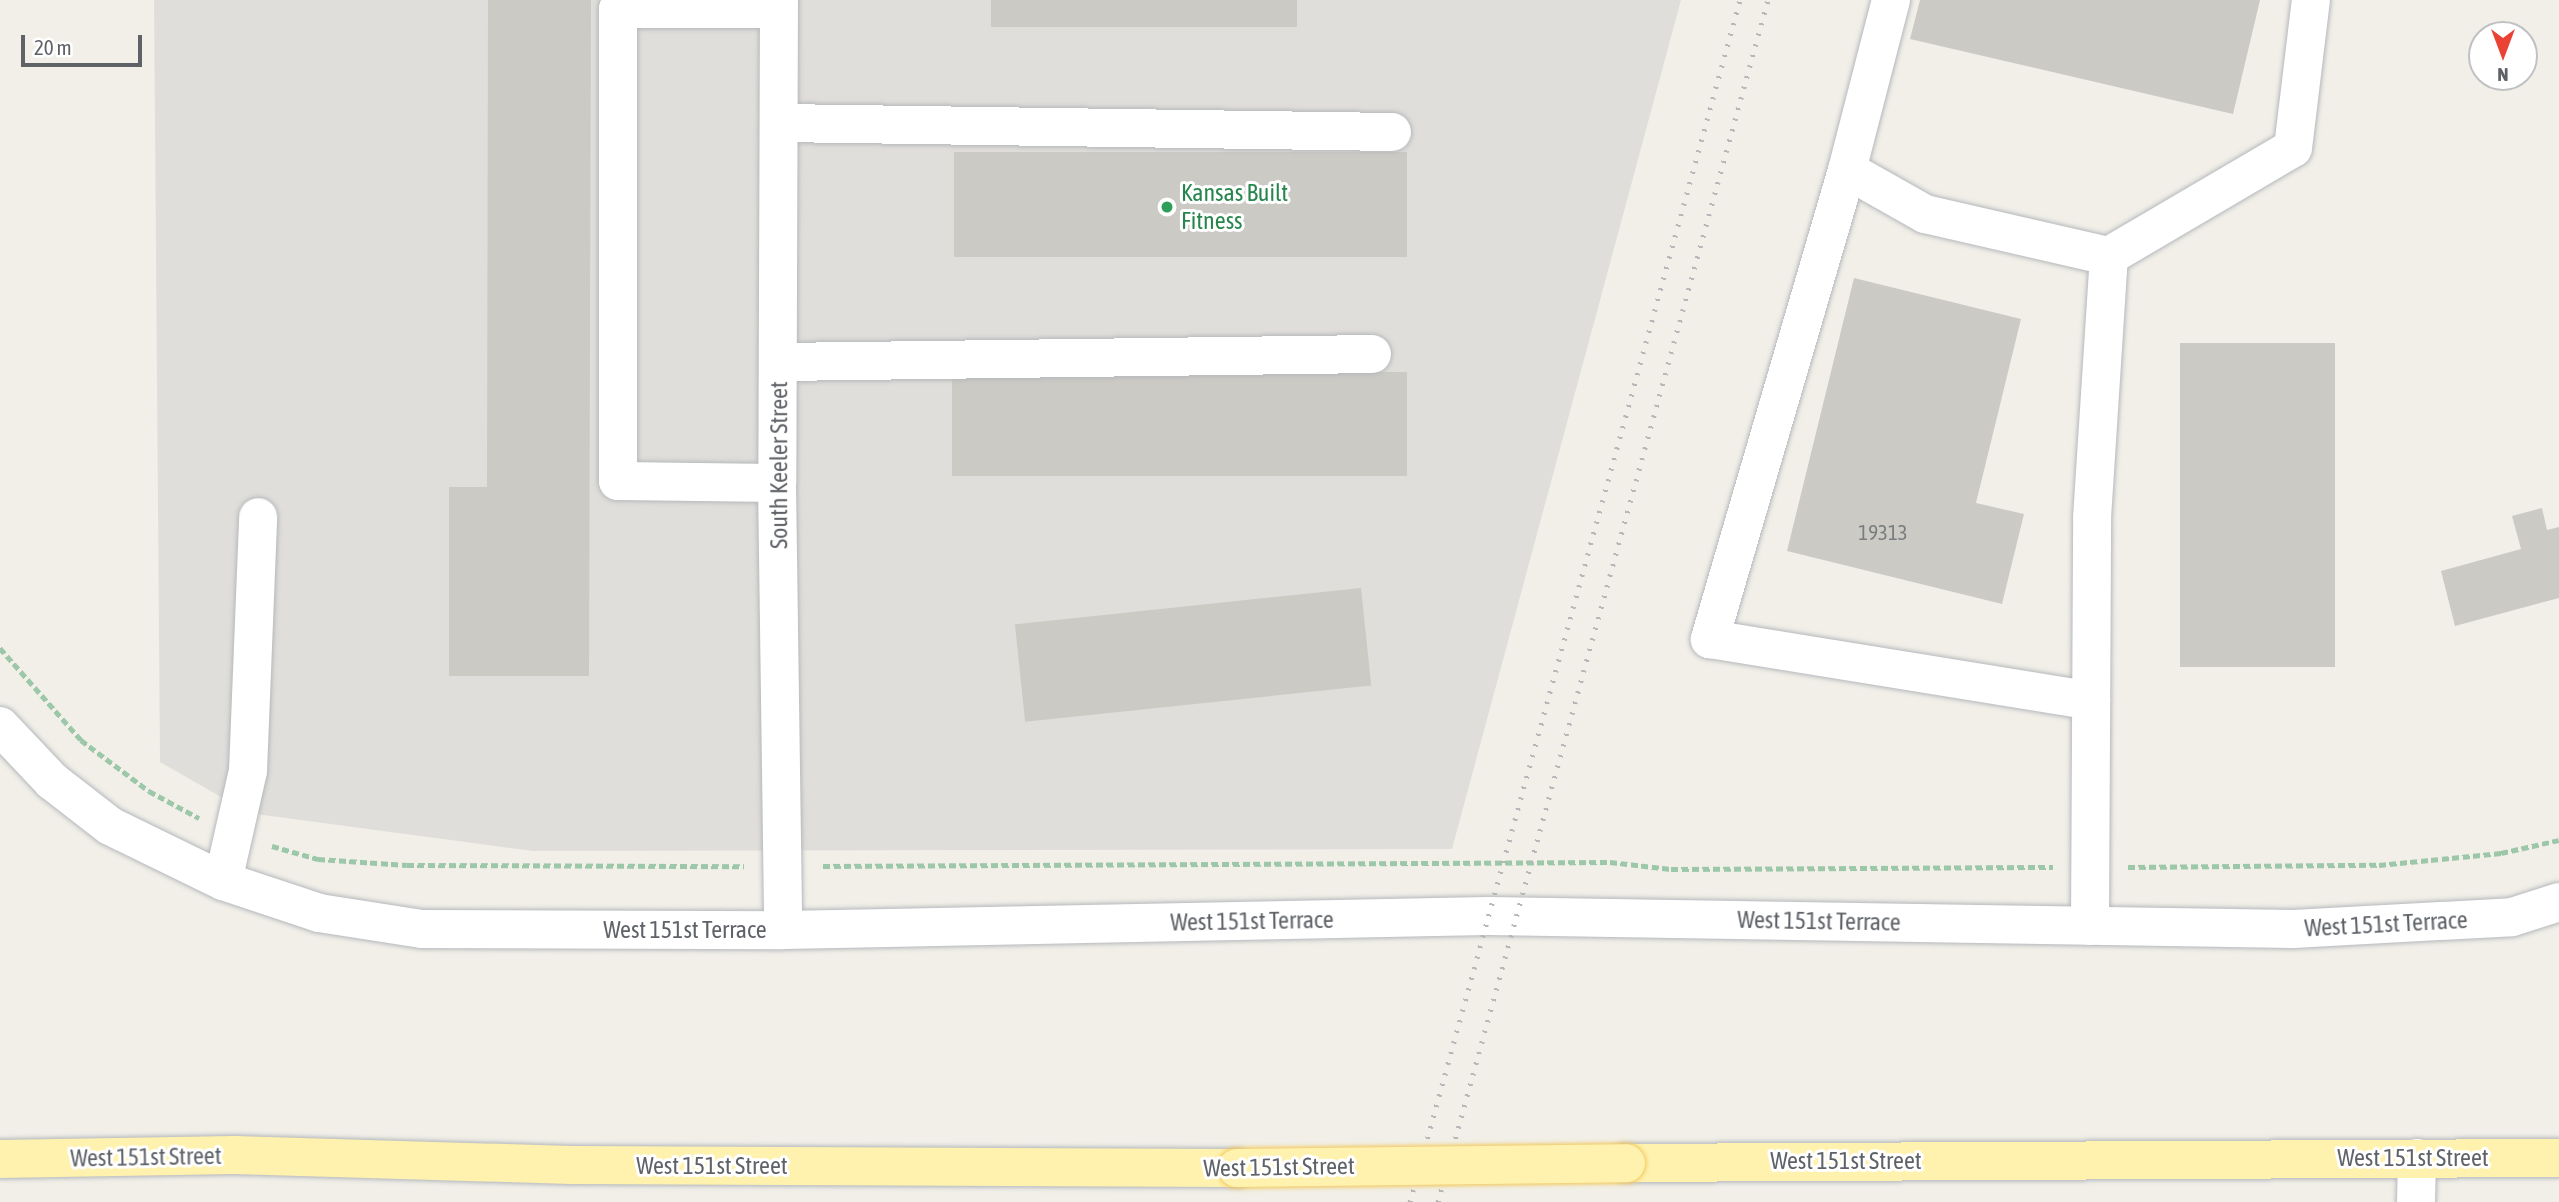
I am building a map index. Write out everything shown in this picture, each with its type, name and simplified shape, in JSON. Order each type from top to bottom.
[{"type":"main road","name":"West 151st Street","points":[[0,1159],[234,1155],[571,1165],[1237,1168],[2559,1158]]},
{"type":"street","points":[[1891,0],[1847,170],[1710,639],[2091,701]]},
{"type":"street","points":[[1847,170],[1925,214],[2109,256],[2293,148],[2311,0]]},
{"type":"street","points":[[777,483],[618,481],[618,9],[779,5]]},
{"type":"street","name":"South Keeler Street","points":[[779,5],[780,362],[777,483],[783,930]]},
{"type":"street","points":[[780,123],[1392,132]]},
{"type":"street","points":[[2090,926],[2092,518],[2109,256]]},
{"type":"street","points":[[780,362],[1372,354]]},
{"type":"street","points":[[223,881],[248,771],[258,517]]},
{"type":"street","name":"West 151st Terrace","points":[[0,726],[52,780],[110,826],[223,881],[319,913],[422,929],[783,930],[1489,916],[2293,929],[2512,917],[2559,902]]},
{"type":"street","points":[[2416,1202],[2417,1158]]},
{"type":"path","points":[[0,648],[81,740],[149,791],[232,836],[318,859],[407,865],[1628,864]]},
{"type":"shaded area","points":[[154,0],[1681,0],[1452,849],[533,851],[249,813],[160,762]]},
{"type":"building","points":[[488,0],[591,0],[589,676],[449,676],[449,487],[487,487]]},
{"type":"building","points":[[991,0],[1297,0],[1297,27],[991,27]]},
{"type":"building","points":[[1920,0],[2260,0],[2233,114],[1910,39]]},
{"type":"building","points":[[954,152],[1407,152],[1407,257],[954,257]]},
{"type":"building","points":[[1854,278],[2021,319],[1976,503],[2024,514],[2002,604],[1787,551]]},
{"type":"building","points":[[2180,343],[2335,343],[2335,667],[2180,667]]},
{"type":"building","points":[[952,372],[1407,372],[1407,476],[952,476]]},
{"type":"building","points":[[2542,508],[2547,530],[2559,527],[2559,598],[2455,626],[2441,571],[2521,549],[2512,516]]},
{"type":"building","points":[[1361,588],[1371,685],[1025,722],[1015,624]]},
{"type":"railway","points":[[1410,1202],[1740,0]]},
{"type":"railway","points":[[1438,1202],[1768,0]]},
{"type":"place","name":"Kansas Built Fitness","points":[[1167,207]]}]
